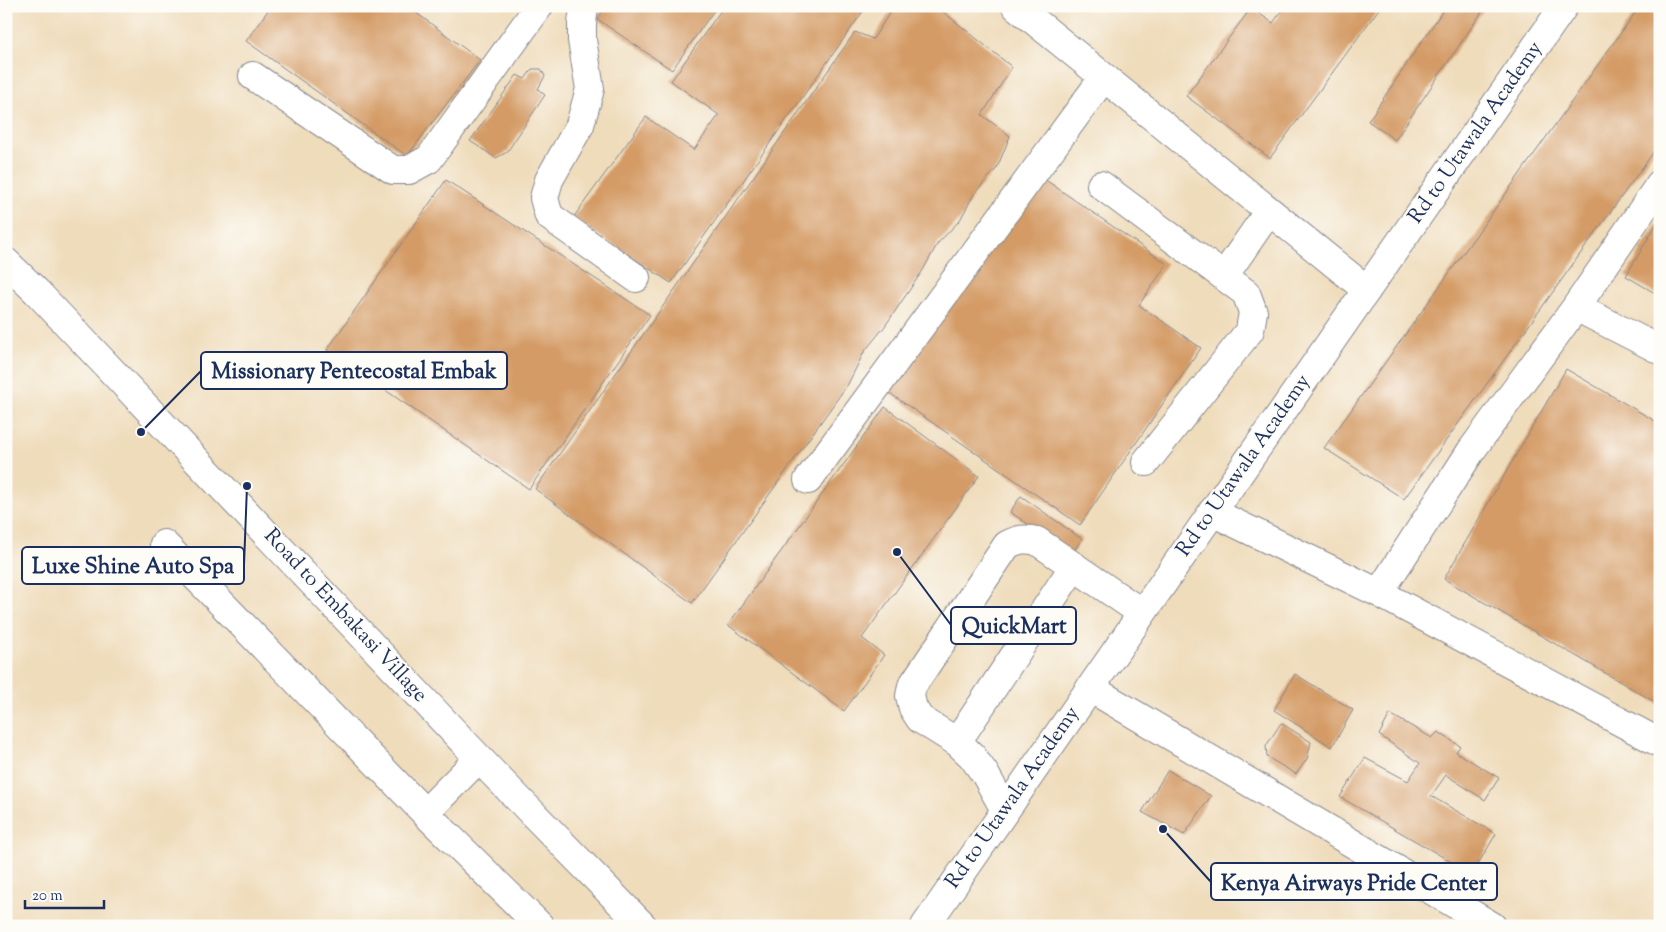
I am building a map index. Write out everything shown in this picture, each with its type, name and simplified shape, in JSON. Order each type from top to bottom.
[{"type":"street","points":[[253,76],[393,170],[409,170],[429,159],[539,6]]},
{"type":"street","points":[[584,6],[582,40],[590,89],[580,125],[549,180],[544,198],[549,216],[636,278]]},
{"type":"street","points":[[1016,6],[1367,290]]},
{"type":"street","name":"Rd to Utawala Academy","points":[[925,926],[1564,6]]},
{"type":"street","points":[[808,480],[1104,77]]},
{"type":"street","points":[[1379,593],[1471,451],[1576,307],[1660,184]]},
{"type":"street","points":[[1101,185],[1246,293],[1253,312],[1250,330],[1146,462]]},
{"type":"street","points":[[1224,276],[1269,211]]},
{"type":"street","name":"Road to Embakasi Village","points":[[6,262],[37,292],[479,758],[643,926]]},
{"type":"street","points":[[1576,307],[1660,350]]},
{"type":"street","points":[[1212,512],[1379,593],[1660,743]]},
{"type":"street","points":[[1005,810],[985,774],[972,756],[957,742],[920,719],[913,708],[910,696],[912,686],[1007,545],[1018,539],[1037,541],[1142,613]]},
{"type":"street","points":[[164,544],[425,812],[540,926]]},
{"type":"street","points":[[957,742],[1074,566]]},
{"type":"street","points":[[1090,688],[1492,926]]},
{"type":"street","points":[[425,812],[479,758]]},
{"type":"building","points":[[271,6],[407,6],[480,60],[407,156],[246,41]]},
{"type":"building","points":[[606,6],[717,6],[672,70],[597,19]]},
{"type":"building","points":[[724,6],[860,6],[864,10],[671,283],[573,218],[646,117],[694,150],[719,115],[671,81]]},
{"type":"building","points":[[894,6],[936,6],[1012,67],[982,115],[1010,136],[997,168],[974,194],[960,220],[938,243],[923,270],[885,326],[864,352],[848,384],[692,603],[535,489],[855,32],[873,39]]},
{"type":"building","points":[[1285,6],[1381,6],[1270,158],[1186,96],[1251,8],[1273,23]]},
{"type":"building","points":[[1446,6],[1486,6],[1395,140],[1368,121]]},
{"type":"building","points":[[1640,6],[1660,6],[1660,143],[1404,499],[1324,448]]},
{"type":"building","points":[[532,69],[541,69],[545,76],[538,89],[545,95],[507,152],[496,158],[470,141],[517,75],[525,79]]},
{"type":"building","points":[[1037,174],[1167,264],[1139,305],[1201,348],[1080,525],[888,392]]},
{"type":"building","points":[[446,180],[650,315],[529,489],[327,350]]},
{"type":"building","points":[[1660,218],[1660,296],[1626,276]]},
{"type":"building","points":[[1566,369],[1660,424],[1660,705],[1444,579]]},
{"type":"building","points":[[885,407],[979,476],[862,638],[884,655],[844,711],[728,625]]},
{"type":"building","points":[[1021,496],[1082,539],[1072,554],[1010,512]]},
{"type":"building","points":[[1295,674],[1353,710],[1332,747],[1274,710]]},
{"type":"building","points":[[1390,714],[1432,738],[1438,732],[1460,746],[1456,752],[1499,778],[1485,800],[1446,775],[1431,796],[1496,834],[1472,874],[1340,797],[1365,758],[1408,781],[1420,763],[1379,735]]},
{"type":"building","points":[[1281,723],[1311,742],[1307,759],[1296,774],[1267,757],[1266,746]]},
{"type":"building","points":[[1168,770],[1211,796],[1184,835],[1142,812]]},
{"type":"place","name":"Missionary Pentecostal Embak","points":[[141,432]]},
{"type":"place","name":"Luxe Shine Auto Spa","points":[[247,486]]},
{"type":"place","name":"QuickMart","points":[[897,552]]},
{"type":"place","name":"Kenya Airways Pride Center","points":[[1163,829]]}]
